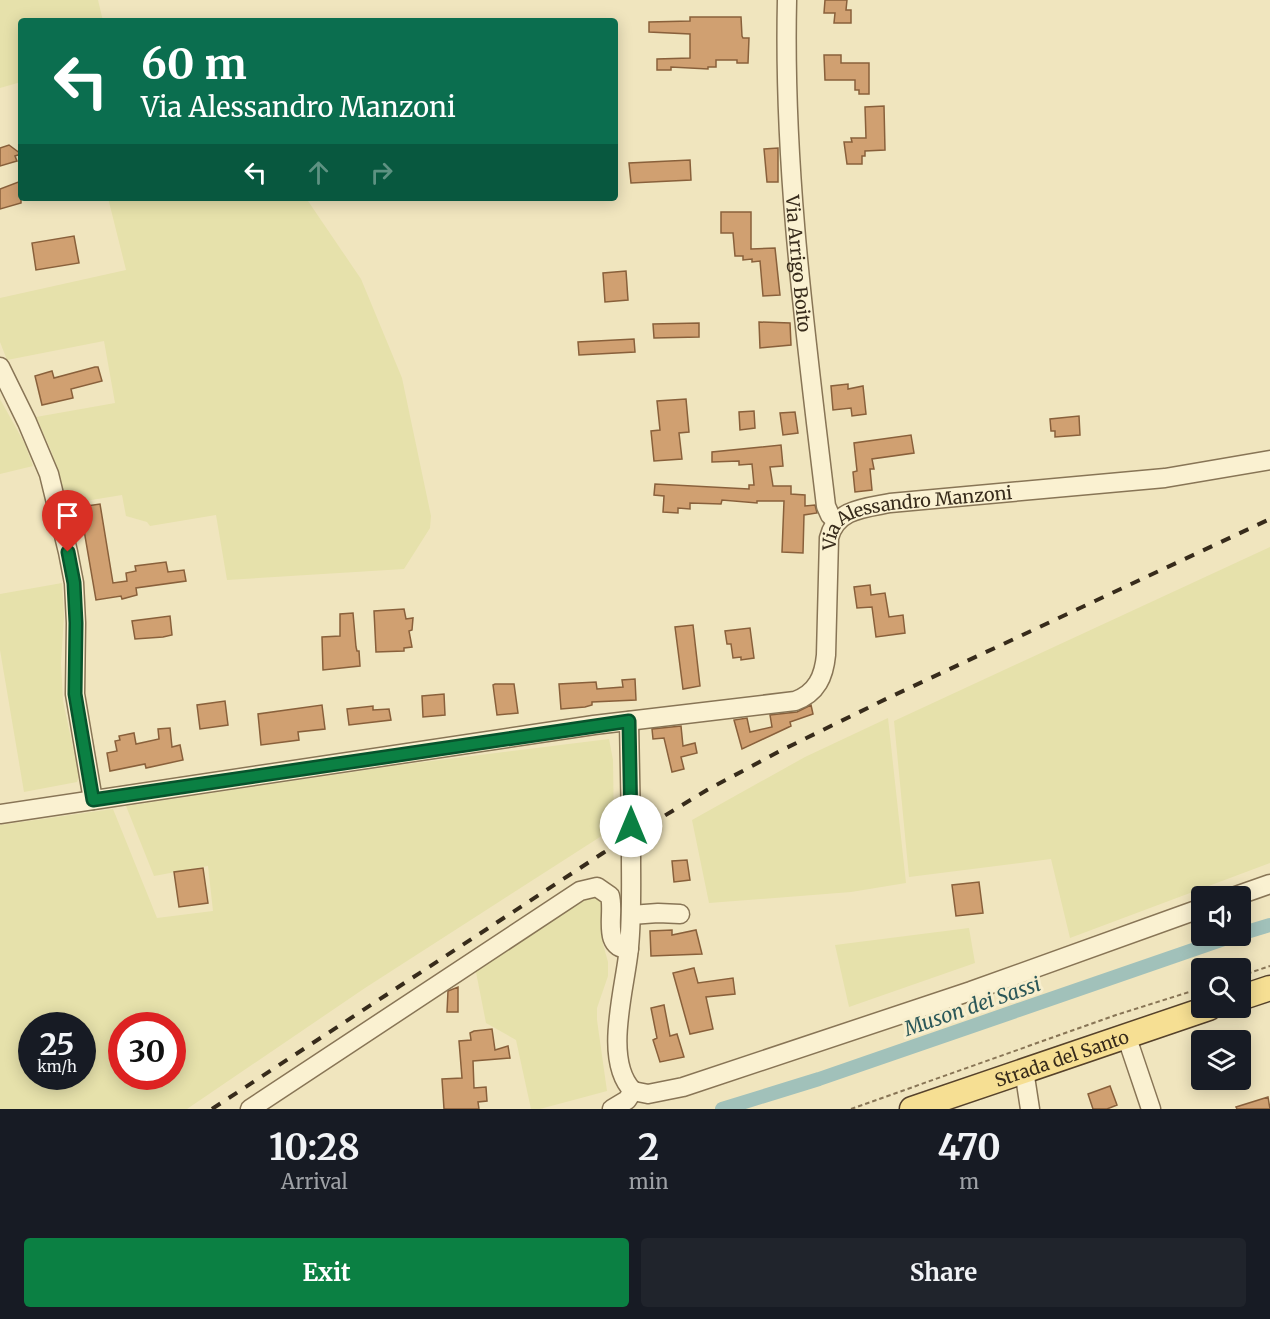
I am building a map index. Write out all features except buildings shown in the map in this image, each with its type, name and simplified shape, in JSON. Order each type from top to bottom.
[{"type":"main road","points":[[1251,994],[1270,988]]},
{"type":"main road","name":"Strada del Santo","points":[[912,1109],[1191,1014]]},
{"type":"street","name":"Via Arrigo Boito","points":[[788,0],[787,53],[790,127],[804,328],[826,506],[836,521]]},
{"type":"street","points":[[0,366],[49,474],[68,552],[74,583],[76,623],[75,694],[93,800]]},
{"type":"street","name":"Via Alessandro Manzoni","points":[[0,814],[629,721],[795,701],[811,692],[818,684],[825,664],[829,538],[836,521],[848,513],[890,503],[1165,478],[1270,460]]},
{"type":"street","points":[[629,721],[631,826]]},
{"type":"street","points":[[631,854],[629,949],[618,1041],[622,1072],[628,1086],[633,1091],[648,1094],[683,1087],[970,991],[1191,912]]},
{"type":"street","points":[[1251,891],[1270,884]]},
{"type":"street","points":[[250,1109],[580,891],[597,887],[610,896],[613,906],[610,928],[612,938],[615,945],[622,949],[629,949]]},
{"type":"street","points":[[631,915],[680,914]]},
{"type":"street","points":[[1126,1035],[1151,1109]]},
{"type":"street","points":[[1023,1070],[1030,1109]]},
{"type":"street","points":[[612,1109],[627,1100],[633,1091]]},
{"type":"path","points":[[1251,972],[1270,966]]},
{"type":"path","points":[[851,1109],[1116,1015],[1191,991]]},
{"type":"shaded area","points":[[0,0],[98,0],[102,18],[18,18],[18,83],[0,88]]},
{"type":"shaded area","points":[[109,201],[308,201],[361,279],[402,378],[431,516],[430,528],[404,569],[227,580],[216,515],[150,526],[147,522],[126,516],[122,495],[67,504],[52,453],[36,417],[115,403],[104,341],[7,360],[0,342],[0,298],[126,270]]},
{"type":"shaded area","points":[[0,399],[25,444],[33,466],[0,474]]},
{"type":"shaded area","points":[[1270,547],[1270,863],[1209,886],[1191,886],[1191,893],[1070,938],[1051,859],[909,877],[894,721]]},
{"type":"shaded area","points":[[62,583],[63,701],[79,776],[77,782],[24,792],[0,650],[0,594]]},
{"type":"shaded area","points":[[888,718],[906,883],[851,892],[709,903],[692,820],[805,757]]},
{"type":"shaded area","points":[[609,739],[613,760],[614,828],[365,988],[187,1109],[0,1109],[0,825],[113,809],[157,918],[213,911],[208,866],[154,876],[126,806],[400,765]]},
{"type":"shaded area","points":[[598,894],[606,902],[603,944],[608,962],[608,976],[597,1008],[597,1020],[607,1091],[540,1109],[531,1109],[516,1040],[486,1023],[475,967],[576,899]]},
{"type":"shaded area","points":[[969,928],[975,963],[849,1007],[835,945]]},
{"type":"waterway","name":"Muson dei Sassi","points":[[1251,931],[1270,925]]},
{"type":"waterway","name":"Muson dei Sassi","points":[[722,1109],[819,1079],[1204,946]]},
{"type":"tunnel","points":[[631,826],[631,854]]},
{"type":"railway","points":[[212,1109],[603,853],[707,790],[888,698],[1270,519]]},
{"type":"route","points":[[68,552],[74,583],[76,623],[75,694],[93,800],[629,721],[631,826]]}]
